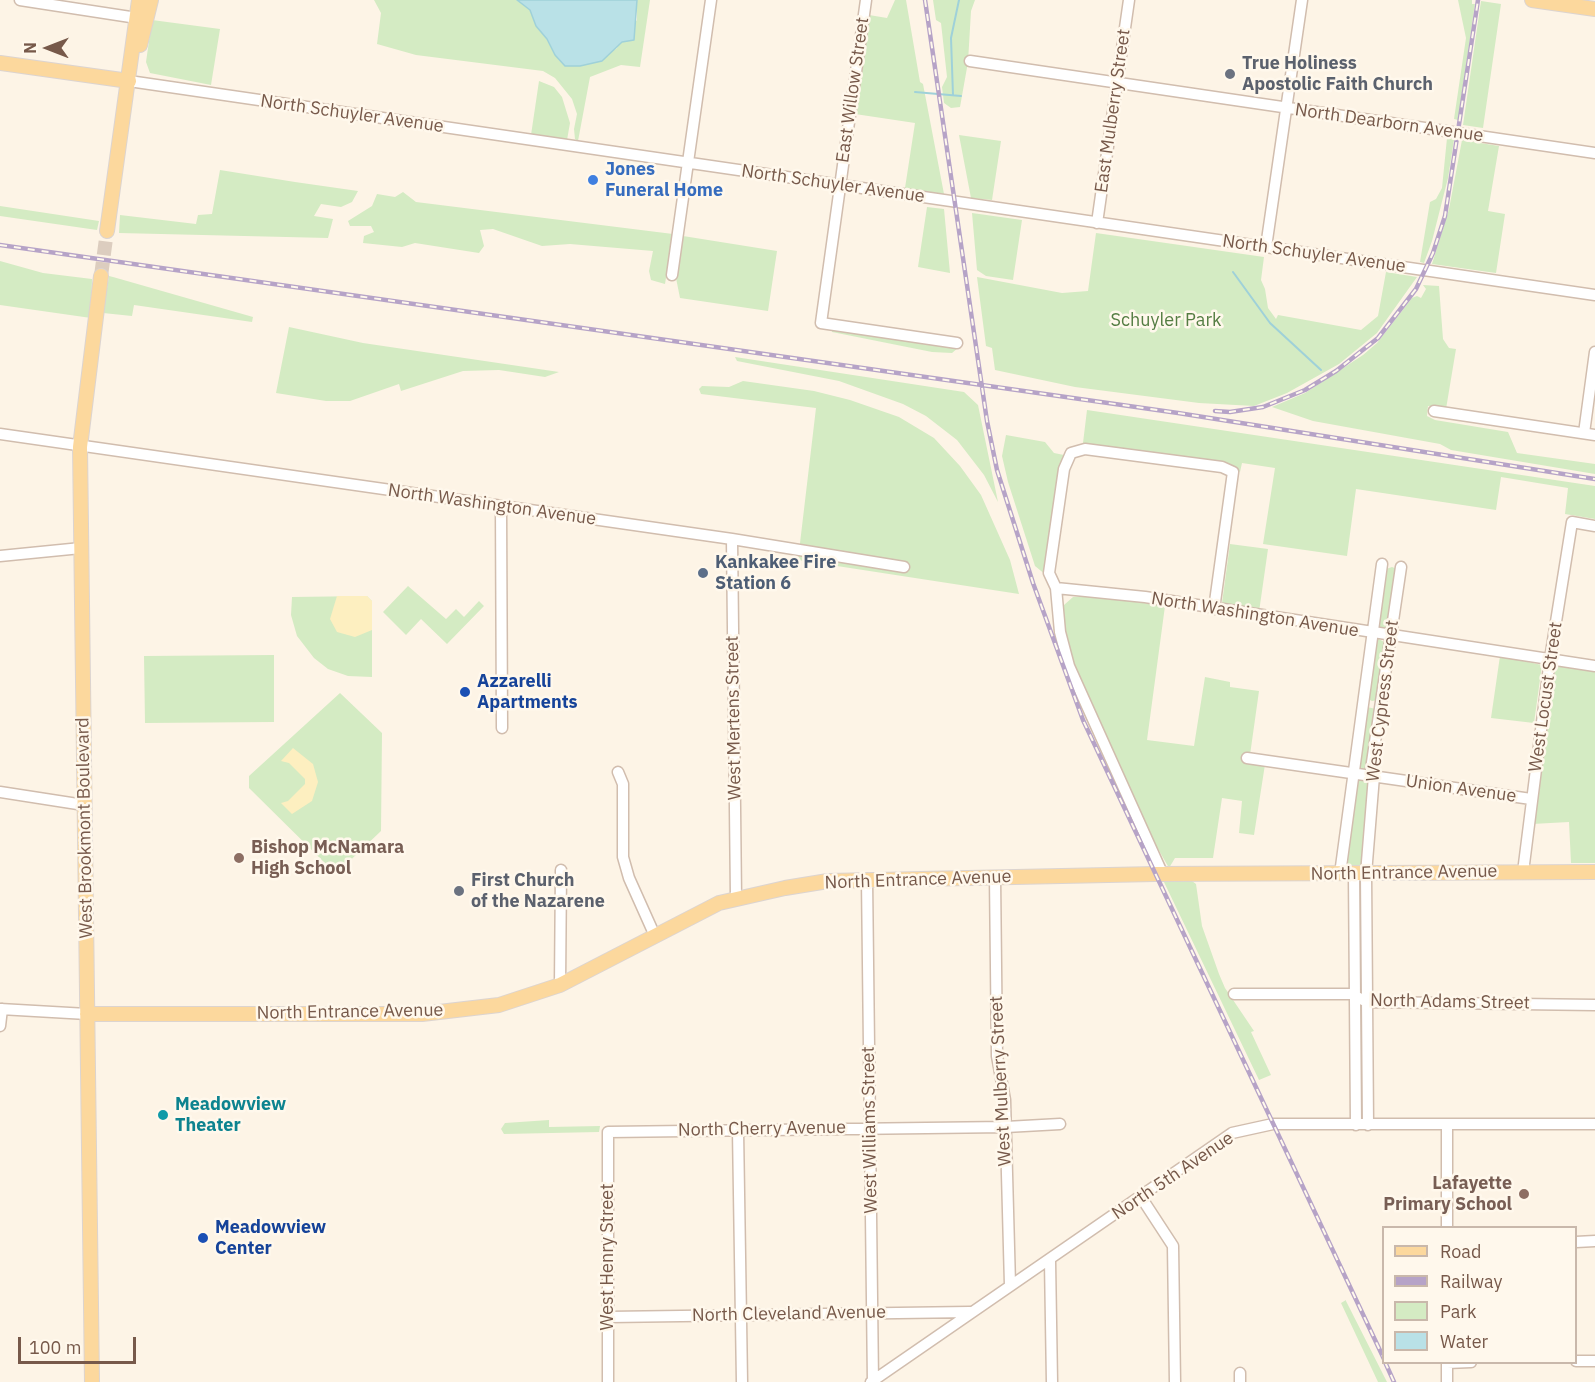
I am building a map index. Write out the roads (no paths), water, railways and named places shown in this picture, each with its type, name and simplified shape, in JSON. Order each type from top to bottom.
[{"type":"main road","points":[[107,231],[139,0]]},
{"type":"main road","points":[[129,81],[148,20],[151,0]]},
{"type":"main road","points":[[1532,0],[1595,9]]},
{"type":"main road","name":"North Schuyler Avenue","points":[[0,63],[129,81]]},
{"type":"main road","name":"West Brookmont Boulevard","points":[[92,1382],[80,447],[101,276]]},
{"type":"main road","name":"North Entrance Avenue","points":[[87,1014],[422,1014],[499,1005],[560,985],[718,903],[828,881],[1163,875],[1595,872]]},
{"type":"street","points":[[20,0],[137,18]]},
{"type":"street","points":[[672,275],[711,0]]},
{"type":"street","name":"East Willow Street","points":[[866,0],[821,323],[957,343]]},
{"type":"street","name":"East Mulberry Street","points":[[1097,223],[1129,0]]},
{"type":"street","points":[[1266,247],[1302,0]]},
{"type":"street","name":"North Dearborn Avenue","points":[[970,61],[1595,153]]},
{"type":"street","name":"North Schuyler Avenue","points":[[129,81],[1595,295]]},
{"type":"street","points":[[1434,411],[1590,434],[1595,352]]},
{"type":"street","name":"North Washington Avenue","points":[[0,434],[732,539],[904,567]]},
{"type":"street","points":[[1163,875],[1069,666],[1060,632],[1056,588],[1049,573],[1064,469],[1068,456],[1078,449],[1085,449],[1222,467],[1233,472],[1214,609]]},
{"type":"street","points":[[501,506],[502,728]]},
{"type":"street","name":"West Locust Street","points":[[1523,872],[1550,659],[1572,522],[1595,526]]},
{"type":"street","name":"West Mertens Street","points":[[732,539],[736,898]]},
{"type":"street","points":[[0,556],[81,548]]},
{"type":"street","name":"West Cypress Street","points":[[1356,1125],[1354,773],[1383,564]]},
{"type":"street","name":"West Cypress Street","points":[[1368,1125],[1367,1002],[1353,874],[1374,776],[1371,769],[1401,567]]},
{"type":"street","name":"North Washington Avenue","points":[[1056,588],[1145,597],[1595,666]]},
{"type":"street","name":"Union Avenue","points":[[1247,758],[1531,799]]},
{"type":"street","points":[[618,771],[623,784],[623,857],[629,878],[655,936]]},
{"type":"street","points":[[0,792],[84,805]]},
{"type":"street","points":[[560,985],[561,870]]},
{"type":"street","name":"West Mulberry Street","points":[[995,877],[997,1056],[1005,1100],[1010,1285]]},
{"type":"street","name":"West Williams Street","points":[[867,879],[873,1382]]},
{"type":"street","name":"North Adams Street","points":[[1234,994],[1351,994],[1367,1002],[1595,1005]]},
{"type":"street","points":[[0,1026],[1,1009],[87,1014]]},
{"type":"street","name":"North Cherry Avenue","points":[[608,1132],[1005,1127],[1060,1124]]},
{"type":"street","name":"North 5th Avenue","points":[[873,1382],[970,1312],[1050,1261],[1232,1133],[1273,1124],[1595,1124]]},
{"type":"street","points":[[1447,1124],[1447,1226]]},
{"type":"street","points":[[738,1130],[742,1382]]},
{"type":"street","name":"West Henry Street","points":[[608,1132],[608,1382]]},
{"type":"street","points":[[1141,1197],[1173,1246],[1175,1382]]},
{"type":"street","points":[[1577,1242],[1595,1241]]},
{"type":"street","points":[[1050,1261],[1052,1382]]},
{"type":"street","name":"North Cleveland Avenue","points":[[609,1317],[970,1312]]},
{"type":"street","points":[[1577,1361],[1595,1361]]},
{"type":"street","points":[[1447,1364],[1447,1382]]},
{"type":"water","points":[[517,0],[637,0],[634,40],[622,42],[602,61],[580,66],[565,66],[536,26],[530,10]]},
{"type":"waterway","points":[[953,95],[951,38],[959,0]]},
{"type":"waterway","points":[[915,92],[961,96]]},
{"type":"waterway","points":[[1233,272],[1270,323],[1321,370]]},
{"type":"tunnel","points":[[101,276],[107,231]]},
{"type":"railway","points":[[925,0],[987,421],[997,470],[1033,583],[1083,720],[1382,1355]]},
{"type":"railway","points":[[1215,411],[1230,412],[1263,407],[1305,390],[1336,371],[1378,338],[1416,289],[1433,253],[1445,216],[1478,0]]},
{"type":"railway","points":[[0,245],[1178,413],[1595,479]]},
{"type":"railway","points":[[1386,1364],[1394,1382]]},
{"type":"place","name":"True Holiness Apostolic Faith Church","points":[[1230,74]]},
{"type":"place","name":"Jones Funeral Home","points":[[593,180]]},
{"type":"place","name":"Kankakee Fire Station 6","points":[[703,573]]},
{"type":"place","name":"Azzarelli Apartments","points":[[465,692]]},
{"type":"place","name":"Bishop McNamara High School","points":[[239,858]]},
{"type":"place","name":"First Church of the Nazarene","points":[[459,891]]},
{"type":"place","name":"Meadowview Theater","points":[[163,1115]]},
{"type":"place","name":"Lafayette Primary School","points":[[1524,1194]]},
{"type":"place","name":"Meadowview Center","points":[[203,1238]]},
{"type":"park label","name":"Schuyler Park","points":[[1166,321]]}]
